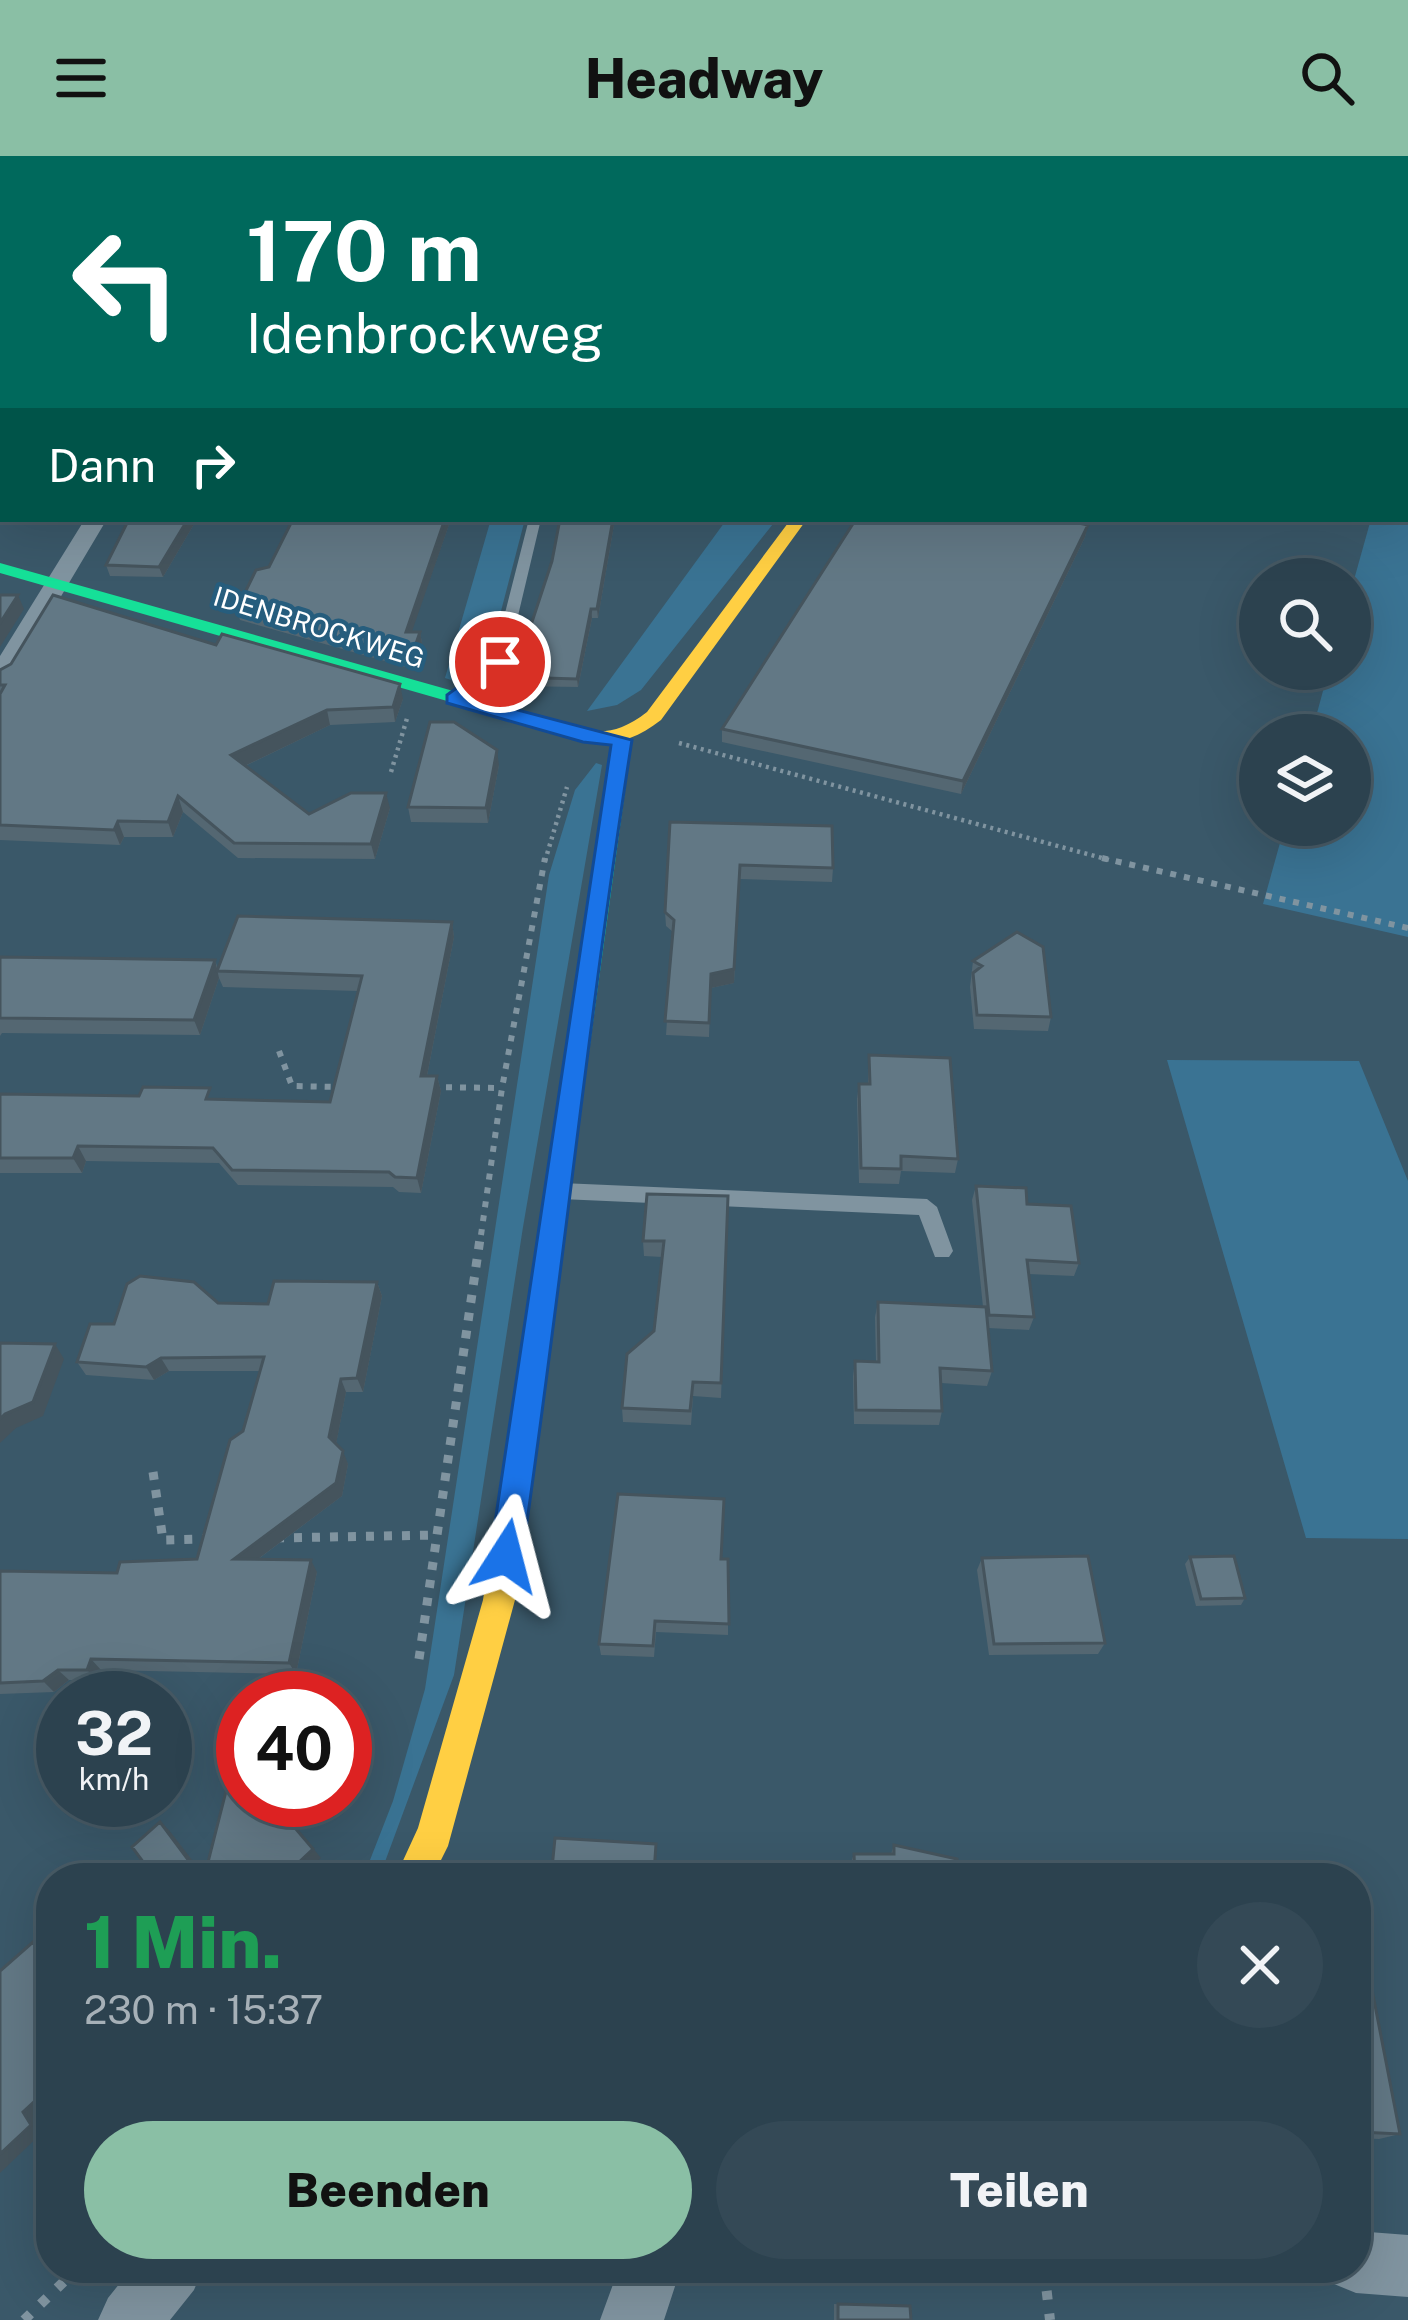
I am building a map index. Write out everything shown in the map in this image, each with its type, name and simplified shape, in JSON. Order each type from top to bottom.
[{"type":"street","points":[[0,676],[94,522]]},
{"type":"street","points":[[420,1863],[435,1833],[499,1600],[597,889],[629,736],[711,641],[797,522]]},
{"type":"street","name":"IDENBROCKWEG","points":[[0,568],[590,738],[629,736]]},
{"type":"street","points":[[1371,2263],[1408,2266]]},
{"type":"street","points":[[130,2320],[160,2283]]},
{"type":"street","points":[[632,2320],[645,2283]]},
{"type":"lane","points":[[454,699],[500,662],[534,522]]},
{"type":"lane","points":[[559,1191],[927,1207],[942,1251]]},
{"type":"path","points":[[392,772],[416,688]]},
{"type":"path","points":[[629,736],[1128,866],[1408,928]]},
{"type":"path","points":[[418,1663],[502,1088],[549,837],[574,764],[590,738]]},
{"type":"path","points":[[279,1051],[292,1086],[362,1087]]},
{"type":"path","points":[[409,1087],[502,1088]]},
{"type":"path","points":[[153,1472],[163,1540],[231,1538]]},
{"type":"path","points":[[254,1538],[437,1534]]},
{"type":"path","points":[[24,2320],[62,2283]]},
{"type":"path","points":[[1046,2283],[1050,2320]]},
{"type":"shaded area","points":[[490,522],[524,522],[488,661],[463,684],[445,678]]},
{"type":"shaded area","points":[[725,522],[775,522],[641,690],[617,705],[587,711]]},
{"type":"shaded area","points":[[1370,522],[1408,522],[1408,937],[1263,904],[1279,846],[1371,846],[1371,714],[1317,714],[1323,690],[1371,690],[1371,558],[1360,558]]},
{"type":"shaded area","points":[[596,763],[602,765],[523,1227],[454,1675],[385,1863],[369,1863],[393,1801],[425,1689],[549,875],[575,790]]},
{"type":"shaded area","points":[[1167,1060],[1359,1061],[1408,1181],[1408,1539],[1306,1538]]},
{"type":"building","points":[[128,522],[186,522],[159,567],[106,565]]},
{"type":"building","points":[[292,522],[444,522],[406,632],[420,632],[411,658],[237,609],[256,570],[269,567]]},
{"type":"building","points":[[559,522],[612,522],[597,609],[591,609],[577,679],[513,677],[534,628],[530,628]]},
{"type":"building","points":[[854,522],[1088,525],[963,781],[722,729]]},
{"type":"building","points":[[0,595],[18,595],[0,623]]},
{"type":"building","points":[[53,595],[216,645],[222,634],[400,684],[393,707],[327,710],[231,755],[309,814],[351,793],[386,793],[371,844],[234,843],[178,796],[168,822],[118,821],[114,830],[0,825],[0,694],[5,685],[0,685],[0,670],[11,664]]},
{"type":"building","points":[[430,722],[454,722],[497,750],[486,808],[408,807]]},
{"type":"building","points":[[670,822],[832,826],[833,868],[740,865],[734,969],[711,974],[709,1023],[665,1021],[674,920],[665,912]]},
{"type":"building","points":[[238,916],[452,922],[421,1076],[437,1076],[417,1178],[395,1177],[389,1172],[232,1170],[213,1148],[78,1146],[73,1158],[0,1158],[0,1094],[139,1096],[143,1087],[210,1088],[206,1099],[330,1102],[362,976],[217,971]]},
{"type":"building","points":[[1017,932],[1043,947],[1051,1017],[977,1015],[973,973],[982,966],[973,961]]},
{"type":"building","points":[[0,957],[215,960],[194,1020],[0,1018]]},
{"type":"building","points":[[869,1055],[950,1058],[958,1159],[901,1156],[901,1169],[861,1168],[859,1084],[870,1084]]},
{"type":"building","points":[[976,1186],[1026,1188],[1027,1204],[1071,1206],[1079,1263],[1027,1260],[1034,1317],[989,1315]]},
{"type":"building","points":[[647,1194],[728,1196],[721,1383],[693,1382],[690,1411],[622,1408],[627,1354],[654,1331],[664,1241],[643,1241]]},
{"type":"building","points":[[140,1276],[194,1282],[218,1303],[268,1304],[274,1281],[377,1282],[357,1378],[341,1379],[329,1437],[343,1451],[336,1483],[234,1559],[311,1560],[289,1663],[91,1659],[87,1670],[36,1671],[36,1681],[0,1683],[0,1571],[117,1573],[120,1562],[197,1559],[230,1440],[243,1431],[264,1357],[161,1358],[146,1367],[77,1362],[90,1324],[114,1324],[127,1284]]},
{"type":"building","points":[[878,1302],[986,1307],[992,1371],[940,1368],[942,1411],[856,1410],[855,1361],[879,1362]]},
{"type":"building","points":[[0,1343],[55,1344],[33,1402],[0,1419]]},
{"type":"building","points":[[618,1494],[724,1499],[721,1559],[728,1559],[729,1624],[655,1621],[653,1646],[599,1644]]},
{"type":"building","points":[[1088,1556],[1105,1643],[994,1644],[982,1558]]},
{"type":"building","points":[[1234,1556],[1245,1598],[1201,1599],[1190,1557]]},
{"type":"building","points":[[154,1827],[164,1827],[191,1863],[144,1863],[132,1847]]},
{"type":"building","points":[[217,1827],[294,1827],[313,1849],[298,1863],[208,1863]]},
{"type":"building","points":[[555,1838],[656,1844],[655,1863],[552,1863]]},
{"type":"building","points":[[894,1845],[957,1859],[957,1863],[854,1863],[854,1854],[894,1854]]},
{"type":"building","points":[[33,1942],[36,2100],[23,2112],[31,2125],[0,2154],[0,1971]]},
{"type":"building","points":[[1371,1985],[1400,2134],[1371,2133]]},
{"type":"building","points":[[838,2304],[910,2306],[911,2320],[838,2320]]},
{"type":"traffic: fast","points":[[0,568],[531,719]]},
{"type":"traffic: fast","points":[[570,1102],[622,740]]},
{"type":"traffic: slow","points":[[531,719],[596,738],[609,739],[638,729],[654,716],[797,522]]},
{"type":"traffic: slow","points":[[420,1863],[435,1833],[499,1600],[570,1102]]},
{"type":"route","points":[[500,662],[454,699],[590,738],[622,740],[597,889],[547,1292],[506,1556]]}]
